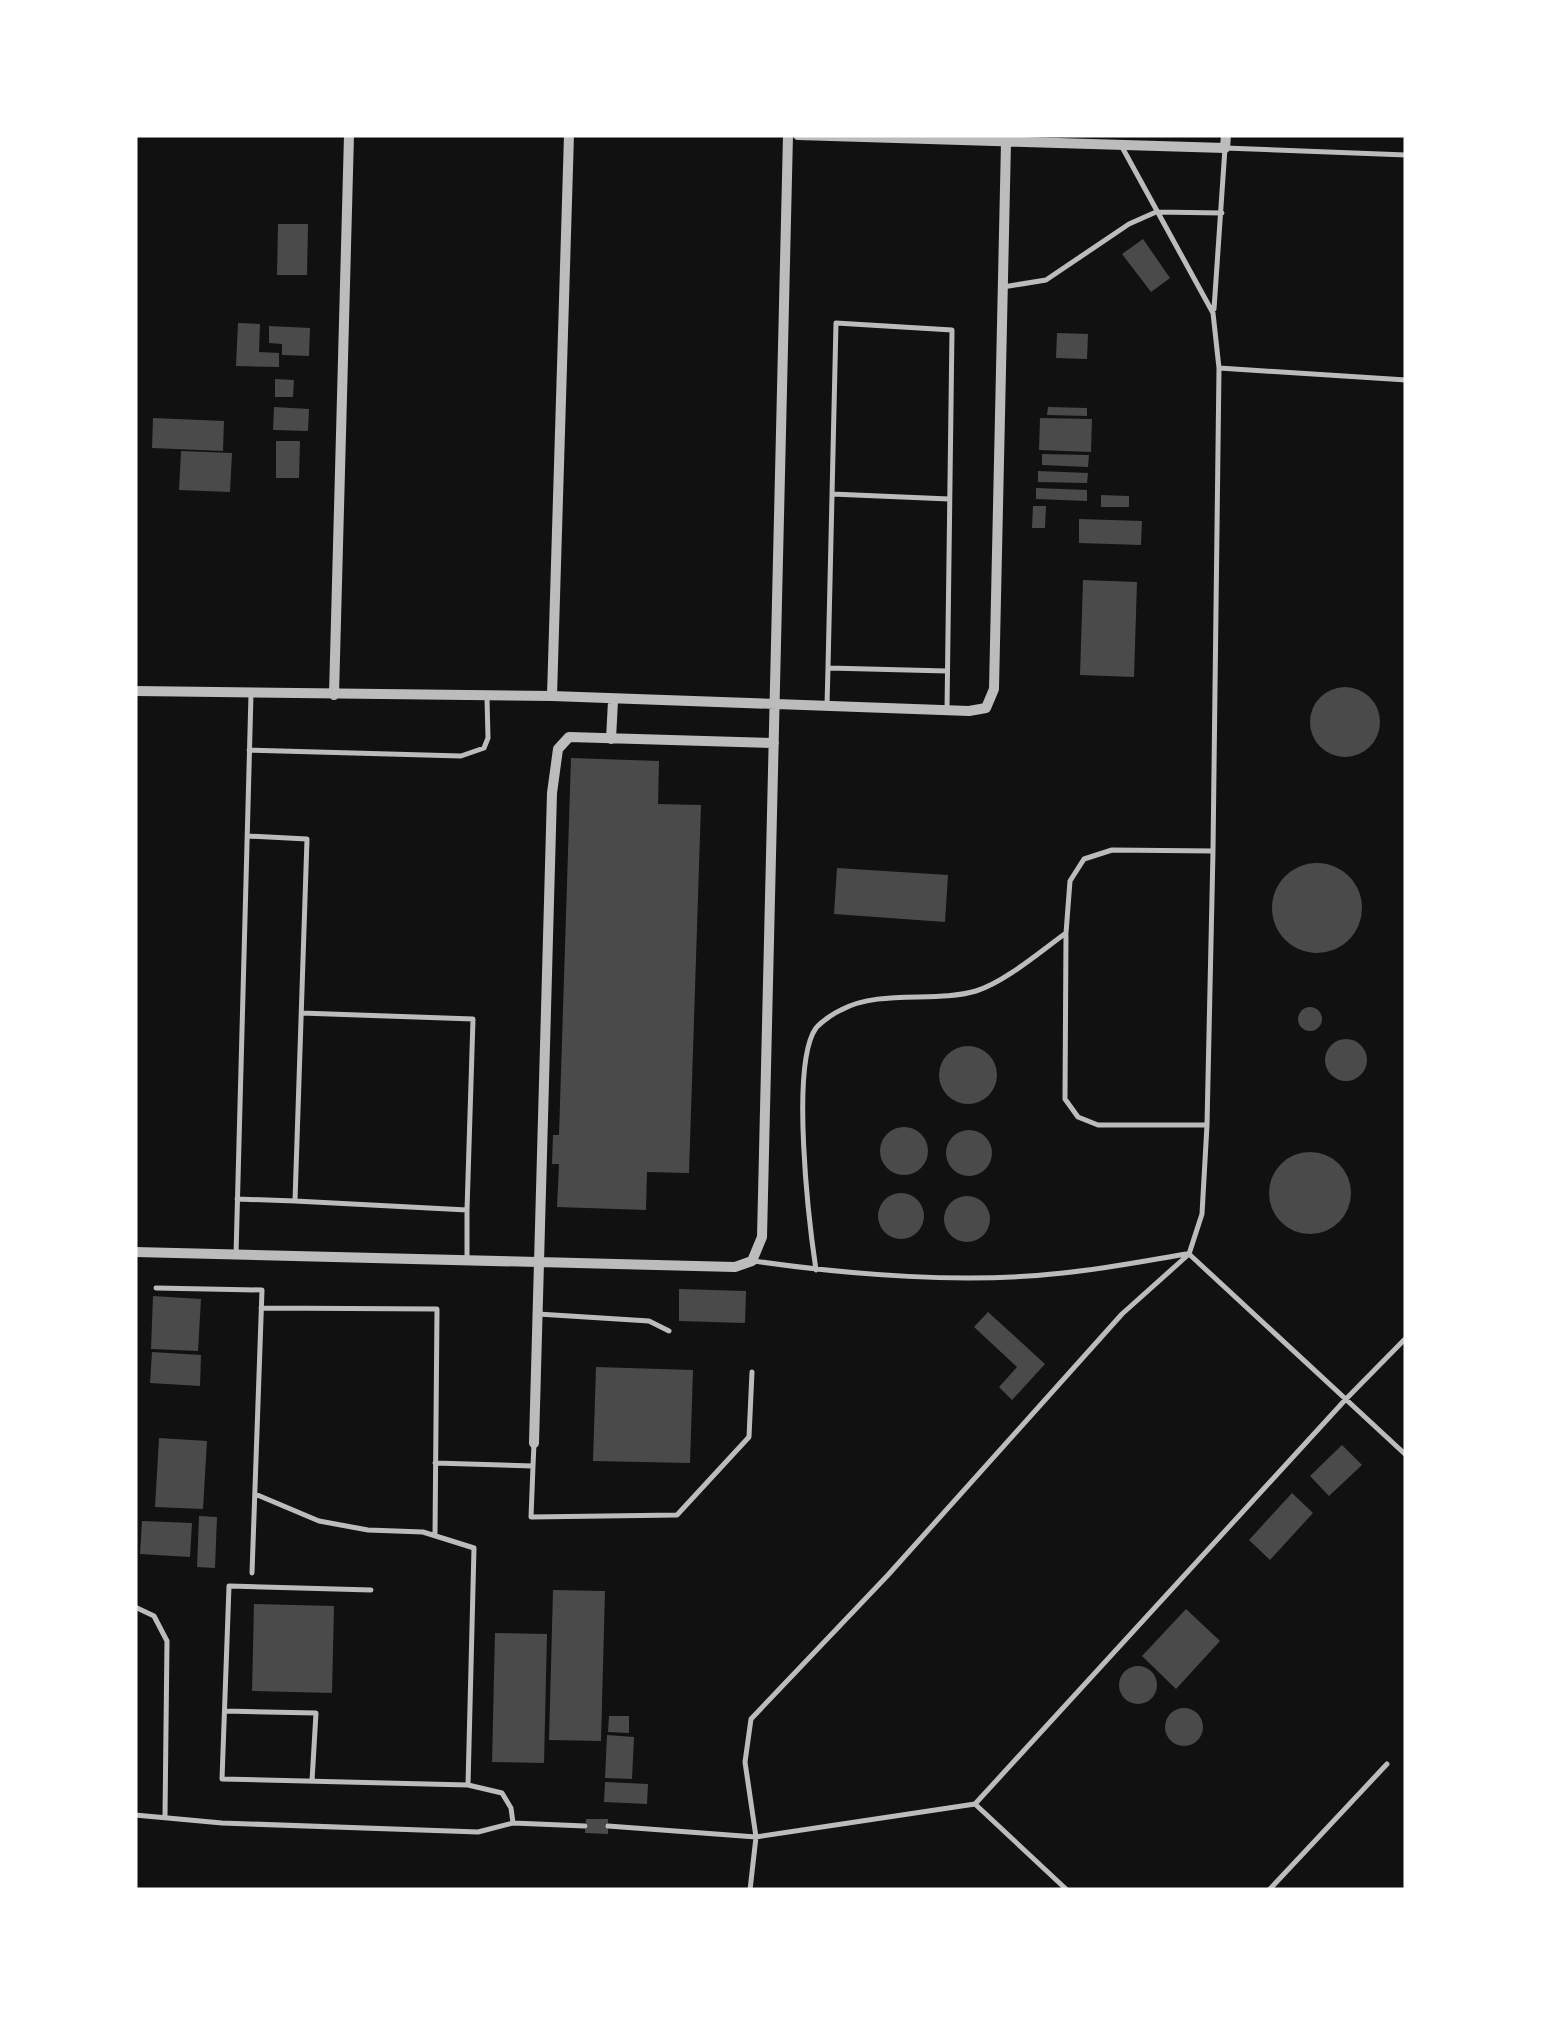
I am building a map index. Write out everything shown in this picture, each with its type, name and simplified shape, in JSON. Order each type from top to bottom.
[{"type":"street","points":[[334,696],[349,135]]},
{"type":"street","points":[[552,696],[568,135]]},
{"type":"street","points":[[135,1252],[735,1267],[752,1261],[762,1237],[788,135]]},
{"type":"street","points":[[798,135],[1225,148],[1226,135]]},
{"type":"street","points":[[135,691],[552,696],[775,706],[986,708],[994,688],[1006,142]]},
{"type":"street","points":[[611,739],[613,700]]},
{"type":"street","points":[[534,1443],[552,793],[558,749],[569,737],[774,743]]},
{"type":"lane","points":[[1121,144],[1214,313]]},
{"type":"lane","points":[[750,1890],[756,1837],[745,1762],[751,1720],[888,1576],[1122,1314],[1188,1254],[1202,1214],[1207,1125],[1219,368],[1214,313],[1225,148],[1406,156]]},
{"type":"lane","points":[[1003,288],[1046,280],[1129,224],[1156,212],[1222,214]]},
{"type":"lane","points":[[827,707],[836,324],[952,330],[947,710]]},
{"type":"lane","points":[[1219,368],[1406,380]]},
{"type":"lane","points":[[832,494],[948,498]]},
{"type":"lane","points":[[828,668],[947,671]]},
{"type":"lane","points":[[236,1254],[250,694]]},
{"type":"lane","points":[[249,750],[461,756],[484,748],[488,738],[487,696]]},
{"type":"lane","points":[[247,836],[307,839],[295,1201]]},
{"type":"lane","points":[[1207,1125],[1098,1125],[1078,1118],[1065,1099],[1066,932],[1070,880],[1084,859],[1112,850],[1213,851]]},
{"type":"lane","points":[[816,1270],[805,1194],[804,1064],[816,1028],[843,1008],[884,999],[977,991],[1066,932]]},
{"type":"lane","points":[[301,1013],[473,1019],[467,1260]]},
{"type":"lane","points":[[237,1199],[468,1210]]},
{"type":"lane","points":[[752,1261],[816,1270],[938,1277],[1060,1274],[1188,1254]]},
{"type":"lane","points":[[1188,1254],[1406,1455]]},
{"type":"lane","points":[[156,1288],[262,1290],[252,1573]]},
{"type":"lane","points":[[261,1308],[436,1309],[435,1535]]},
{"type":"lane","points":[[538,1314],[649,1321],[669,1331]]},
{"type":"lane","points":[[608,1826],[756,1837],[975,1804],[1406,1338]]},
{"type":"lane","points":[[534,1443],[531,1517],[677,1515],[748,1437],[752,1372]]},
{"type":"lane","points":[[436,1463],[534,1466]]},
{"type":"lane","points":[[255,1494],[320,1520],[368,1530],[435,1535],[474,1548],[468,1785]]},
{"type":"lane","points":[[371,1590],[229,1586],[222,1779],[468,1785],[502,1793],[513,1823]]},
{"type":"lane","points":[[135,1607],[154,1616],[167,1641],[165,1816]]},
{"type":"lane","points":[[225,1711],[316,1712],[312,1781]]},
{"type":"lane","points":[[1269,1890],[1387,1764]]},
{"type":"lane","points":[[975,1804],[1067,1890]]},
{"type":"lane","points":[[135,1815],[222,1824],[478,1832],[513,1823],[585,1826]]},
{"type":"building","points":[[278,224],[308,224],[307,275],[277,275]]},
{"type":"building","points":[[1143,239],[1170,278],[1151,292],[1122,254]]},
{"type":"building","points":[[238,323],[260,324],[259,352],[279,353],[279,367],[236,366]]},
{"type":"building","points":[[269,326],[310,328],[309,356],[282,355],[282,344],[269,343]]},
{"type":"building","points":[[1057,333],[1088,334],[1087,359],[1056,358]]},
{"type":"building","points":[[275,379],[294,380],[293,397],[275,397]]},
{"type":"building","points":[[274,407],[309,409],[308,431],[273,430]]},
{"type":"building","points":[[1048,407],[1087,408],[1087,416],[1047,415]]},
{"type":"building","points":[[153,418],[224,421],[223,451],[152,448]]},
{"type":"building","points":[[1040,418],[1092,419],[1091,452],[1039,450]]},
{"type":"building","points":[[276,441],[300,441],[299,478],[276,478]]},
{"type":"building","points":[[181,451],[232,453],[230,492],[179,490]]},
{"type":"building","points":[[1042,454],[1089,455],[1088,467],[1042,465]]},
{"type":"building","points":[[1038,471],[1088,473],[1087,483],[1038,482]]},
{"type":"building","points":[[1036,488],[1087,490],[1087,501],[1036,499]]},
{"type":"building","points":[[1101,495],[1129,496],[1129,507],[1101,507]]},
{"type":"building","points":[[1033,506],[1046,506],[1045,528],[1032,528]]},
{"type":"building","points":[[1079,519],[1142,521],[1141,545],[1079,543]]},
{"type":"building","points":[[1083,580],[1137,582],[1134,677],[1080,675]]},
{"type":"building","points":[[1345,687],[1370,697],[1380,722],[1370,747],[1345,757],[1320,747],[1310,722],[1320,697]]},
{"type":"building","points":[[571,758],[659,761],[658,804],[701,805],[689,1173],[647,1172],[646,1210],[557,1207],[559,1164],[552,1164],[553,1135],[559,1135]]},
{"type":"building","points":[[1317,863],[1334,866],[1349,876],[1359,891],[1359,925],[1349,940],[1334,950],[1317,953],[1300,950],[1285,940],[1275,925],[1272,908],[1275,891],[1285,876],[1300,866]]},
{"type":"building","points":[[837,868],[948,875],[945,922],[834,914]]},
{"type":"building","points":[[1310,1007],[1319,1010],[1319,1028],[1310,1031],[1301,1028],[1298,1019],[1301,1010]]},
{"type":"building","points":[[1346,1039],[1361,1045],[1367,1060],[1361,1075],[1346,1081],[1331,1075],[1325,1060],[1331,1045]]},
{"type":"building","points":[[968,1046],[988,1055],[997,1075],[988,1095],[968,1104],[948,1095],[939,1075],[948,1055]]},
{"type":"building","points":[[904,1127],[921,1134],[928,1151],[921,1168],[904,1175],[887,1168],[880,1151],[887,1134]]},
{"type":"building","points":[[969,1130],[986,1136],[992,1153],[986,1170],[969,1176],[952,1170],[946,1153],[952,1136]]},
{"type":"building","points":[[1310,1152],[1339,1164],[1351,1193],[1339,1222],[1310,1234],[1281,1222],[1269,1193],[1281,1164]]},
{"type":"building","points":[[901,1193],[918,1199],[924,1216],[918,1233],[901,1239],[884,1233],[878,1216],[884,1199]]},
{"type":"building","points":[[967,1196],[984,1202],[990,1219],[984,1236],[967,1242],[950,1236],[944,1219],[950,1202]]},
{"type":"building","points":[[679,1289],[746,1291],[745,1323],[679,1321]]},
{"type":"building","points":[[153,1296],[201,1299],[198,1351],[151,1349]]},
{"type":"building","points":[[988,1312],[1045,1364],[1012,1400],[999,1387],[1017,1367],[974,1327]]},
{"type":"building","points":[[152,1352],[201,1355],[200,1386],[150,1383]]},
{"type":"building","points":[[596,1367],[693,1370],[690,1463],[593,1461]]},
{"type":"building","points":[[159,1438],[207,1441],[203,1509],[155,1507]]},
{"type":"building","points":[[1342,1445],[1362,1465],[1329,1496],[1310,1476]]},
{"type":"building","points":[[1292,1493],[1313,1513],[1270,1560],[1249,1540]]},
{"type":"building","points":[[199,1516],[217,1517],[215,1568],[197,1567]]},
{"type":"building","points":[[142,1521],[192,1523],[190,1557],[140,1554]]},
{"type":"building","points":[[553,1590],[605,1591],[601,1741],[549,1740]]},
{"type":"building","points":[[254,1604],[334,1606],[332,1693],[252,1691]]},
{"type":"building","points":[[1186,1609],[1220,1641],[1176,1689],[1142,1656]]},
{"type":"building","points":[[495,1633],[547,1634],[544,1763],[492,1762]]},
{"type":"building","points":[[1138,1666],[1151,1672],[1157,1685],[1151,1698],[1138,1704],[1125,1698],[1119,1685],[1125,1672]]},
{"type":"building","points":[[1184,1708],[1197,1714],[1203,1727],[1197,1740],[1184,1746],[1171,1740],[1165,1727],[1171,1714]]},
{"type":"building","points":[[609,1716],[629,1716],[629,1733],[608,1732]]},
{"type":"building","points":[[607,1735],[634,1737],[632,1779],[605,1778]]},
{"type":"building","points":[[605,1782],[648,1784],[647,1804],[604,1802]]},
{"type":"building","points":[[586,1819],[608,1819],[608,1834],[585,1833]]}]
